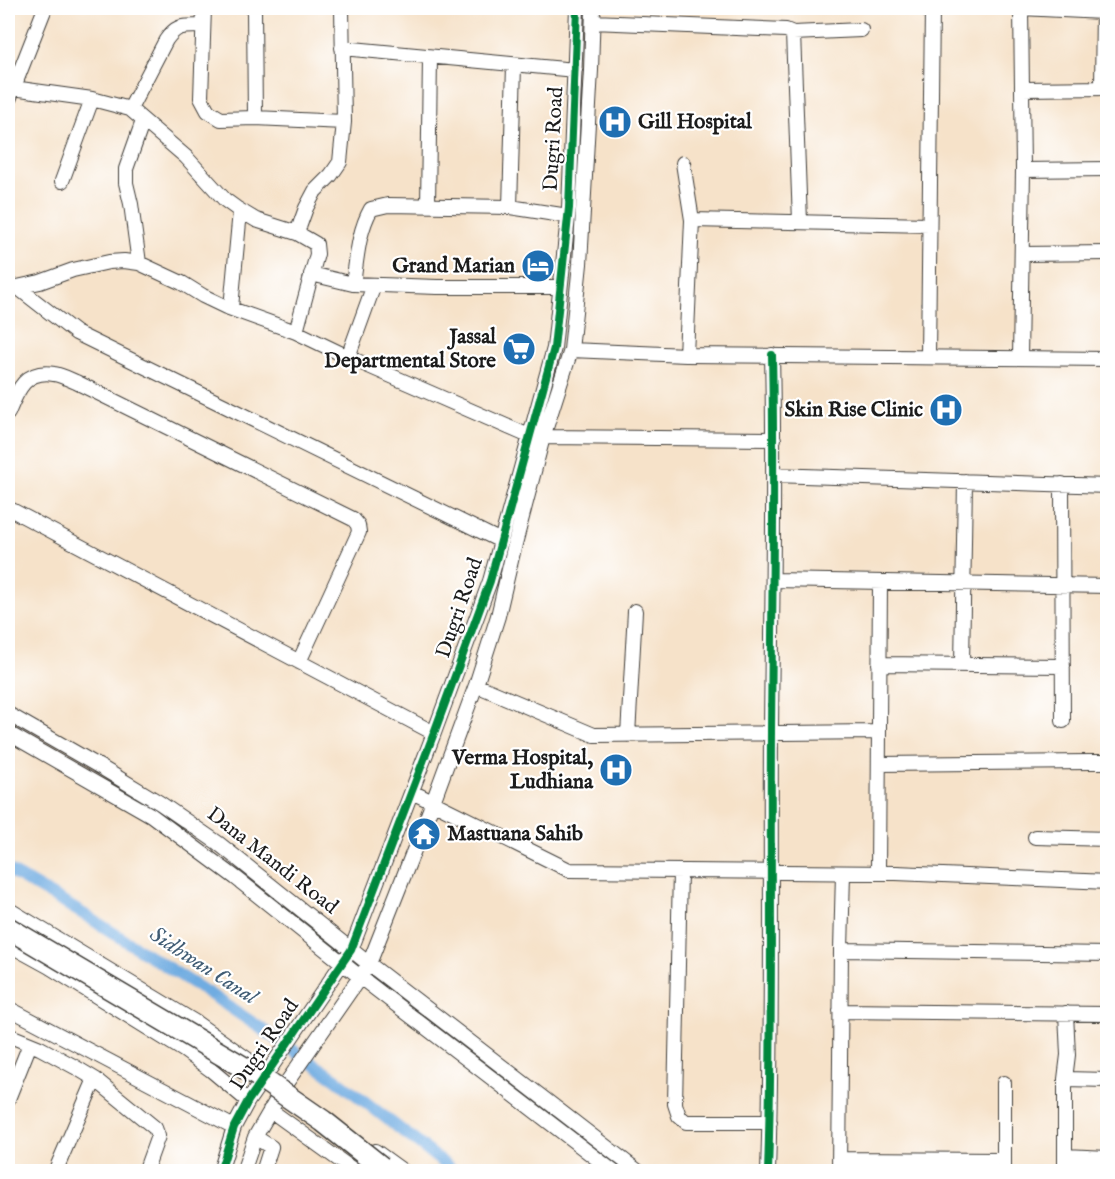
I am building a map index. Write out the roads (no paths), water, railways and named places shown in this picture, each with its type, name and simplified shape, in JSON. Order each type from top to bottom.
[{"type":"highway","points":[[8,928],[258,1076],[323,1121],[381,1167]]},
{"type":"street","points":[[8,102],[45,8]]},
{"type":"street","points":[[204,8],[201,98],[208,111],[220,119],[255,118],[344,122]]},
{"type":"street","points":[[254,8],[255,118]]},
{"type":"street","points":[[297,233],[315,191],[340,162],[344,122],[342,8]]},
{"type":"street","name":"Dugri Road","points":[[220,1172],[234,1127],[248,1101],[351,950],[490,581],[554,348],[568,216],[577,8]]},
{"type":"street","points":[[928,357],[932,8]]},
{"type":"street","points":[[1020,358],[1023,170],[1022,89],[1021,8],[1103,10],[1105,88],[1022,89]]},
{"type":"street","points":[[593,15],[786,30],[793,33],[861,30]]},
{"type":"street","name":"Dugri Road","points":[[245,1165],[255,1137],[286,1084],[369,964],[476,685],[498,616],[543,437],[571,350],[580,264],[593,15]]},
{"type":"street","points":[[130,109],[173,29],[203,26]]},
{"type":"street","points":[[793,33],[800,222]]},
{"type":"street","points":[[342,48],[575,70]]},
{"type":"street","points":[[428,206],[430,57]]},
{"type":"street","points":[[510,207],[514,65]]},
{"type":"street","points":[[13,88],[92,99],[130,109],[186,157],[225,200],[240,211],[256,220],[297,233],[316,244],[317,254],[296,332]]},
{"type":"street","points":[[62,180],[92,99]]},
{"type":"street","points":[[139,263],[126,183],[126,169],[143,121]]},
{"type":"street","points":[[683,163],[692,220],[686,355]]},
{"type":"street","points":[[1023,170],[1107,169]]},
{"type":"street","points":[[353,284],[360,232],[371,209],[388,205],[510,207],[568,216]]},
{"type":"street","points":[[231,308],[240,211]]},
{"type":"street","points":[[692,220],[929,225]]},
{"type":"street","points":[[1022,254],[1107,253]]},
{"type":"street","points":[[12,288],[109,262],[139,263],[231,308],[296,332],[529,436]]},
{"type":"street","points":[[311,274],[353,284],[560,287]]},
{"type":"street","points":[[348,357],[374,285]]},
{"type":"street","points":[[12,288],[76,333],[501,542]]},
{"type":"street","points":[[571,350],[686,355],[1107,360]]},
{"type":"street","points":[[768,1172],[772,873],[774,439],[772,356]]},
{"type":"street","points":[[8,413],[18,389],[28,378],[37,374],[53,374],[76,382],[353,519],[358,525],[359,532],[299,662]]},
{"type":"street","points":[[543,437],[774,439]]},
{"type":"street","points":[[773,475],[1107,486]]},
{"type":"street","points":[[962,665],[966,481]]},
{"type":"street","points":[[1062,484],[1063,721]]},
{"type":"street","points":[[8,508],[434,733]]},
{"type":"street","points":[[773,580],[1107,586]]},
{"type":"street","points":[[878,873],[880,582]]},
{"type":"street","points":[[628,735],[635,611]]},
{"type":"street","points":[[879,664],[1063,666]]},
{"type":"street","points":[[476,685],[594,735],[879,732]]},
{"type":"street","name":"Dana Mandi Road","points":[[8,714],[160,803],[218,843],[351,950],[639,1172]]},
{"type":"street","points":[[8,733],[151,815],[236,878],[342,963],[614,1172]]},
{"type":"street","points":[[879,764],[1107,762]]},
{"type":"street","points":[[412,792],[568,870],[878,873],[1107,882]]},
{"type":"street","points":[[1035,837],[1107,839]]},
{"type":"street","points":[[680,871],[675,1104],[679,1116],[686,1122],[770,1122]]},
{"type":"street","points":[[843,873],[839,1165],[1004,1166],[1004,1083]]},
{"type":"street","points":[[8,909],[195,1022],[286,1084],[404,1172]]},
{"type":"street","points":[[8,944],[48,966],[177,1046],[211,1070],[248,1101]]},
{"type":"street","points":[[841,950],[1107,954]]},
{"type":"street","points":[[8,1008],[234,1127]]},
{"type":"street","points":[[840,1011],[1107,1014]]},
{"type":"street","points":[[1065,1172],[1065,1079],[1068,1055],[1066,1013]]},
{"type":"street","points":[[8,1035],[75,1066],[95,1079],[150,1124],[158,1136],[144,1172]]},
{"type":"street","points":[[8,1099],[30,1044]]},
{"type":"street","points":[[55,1172],[95,1079]]},
{"type":"street","points":[[1065,1079],[1107,1080]]},
{"type":"street","points":[[270,1110],[356,1172]]},
{"type":"street","points":[[245,1165],[264,1171],[271,1147],[255,1137]]},
{"type":"street","points":[[1065,1156],[1107,1158]]},
{"type":"waterway","name":"Sidhwan Canal","points":[[8,870],[85,915],[216,998],[336,1079],[455,1172]]},
{"type":"place","name":"Gill Hospital","points":[[615,122]]},
{"type":"place","name":"Grand Marian","points":[[538,266]]},
{"type":"place","name":"Jassal Departmental Store","points":[[519,349]]},
{"type":"place","name":"Skin Rise Clinic","points":[[946,410]]},
{"type":"place","name":"Verma Hospital, Ludhiana","points":[[616,770]]},
{"type":"place","name":"Mastuana Sahib","points":[[424,834]]}]
